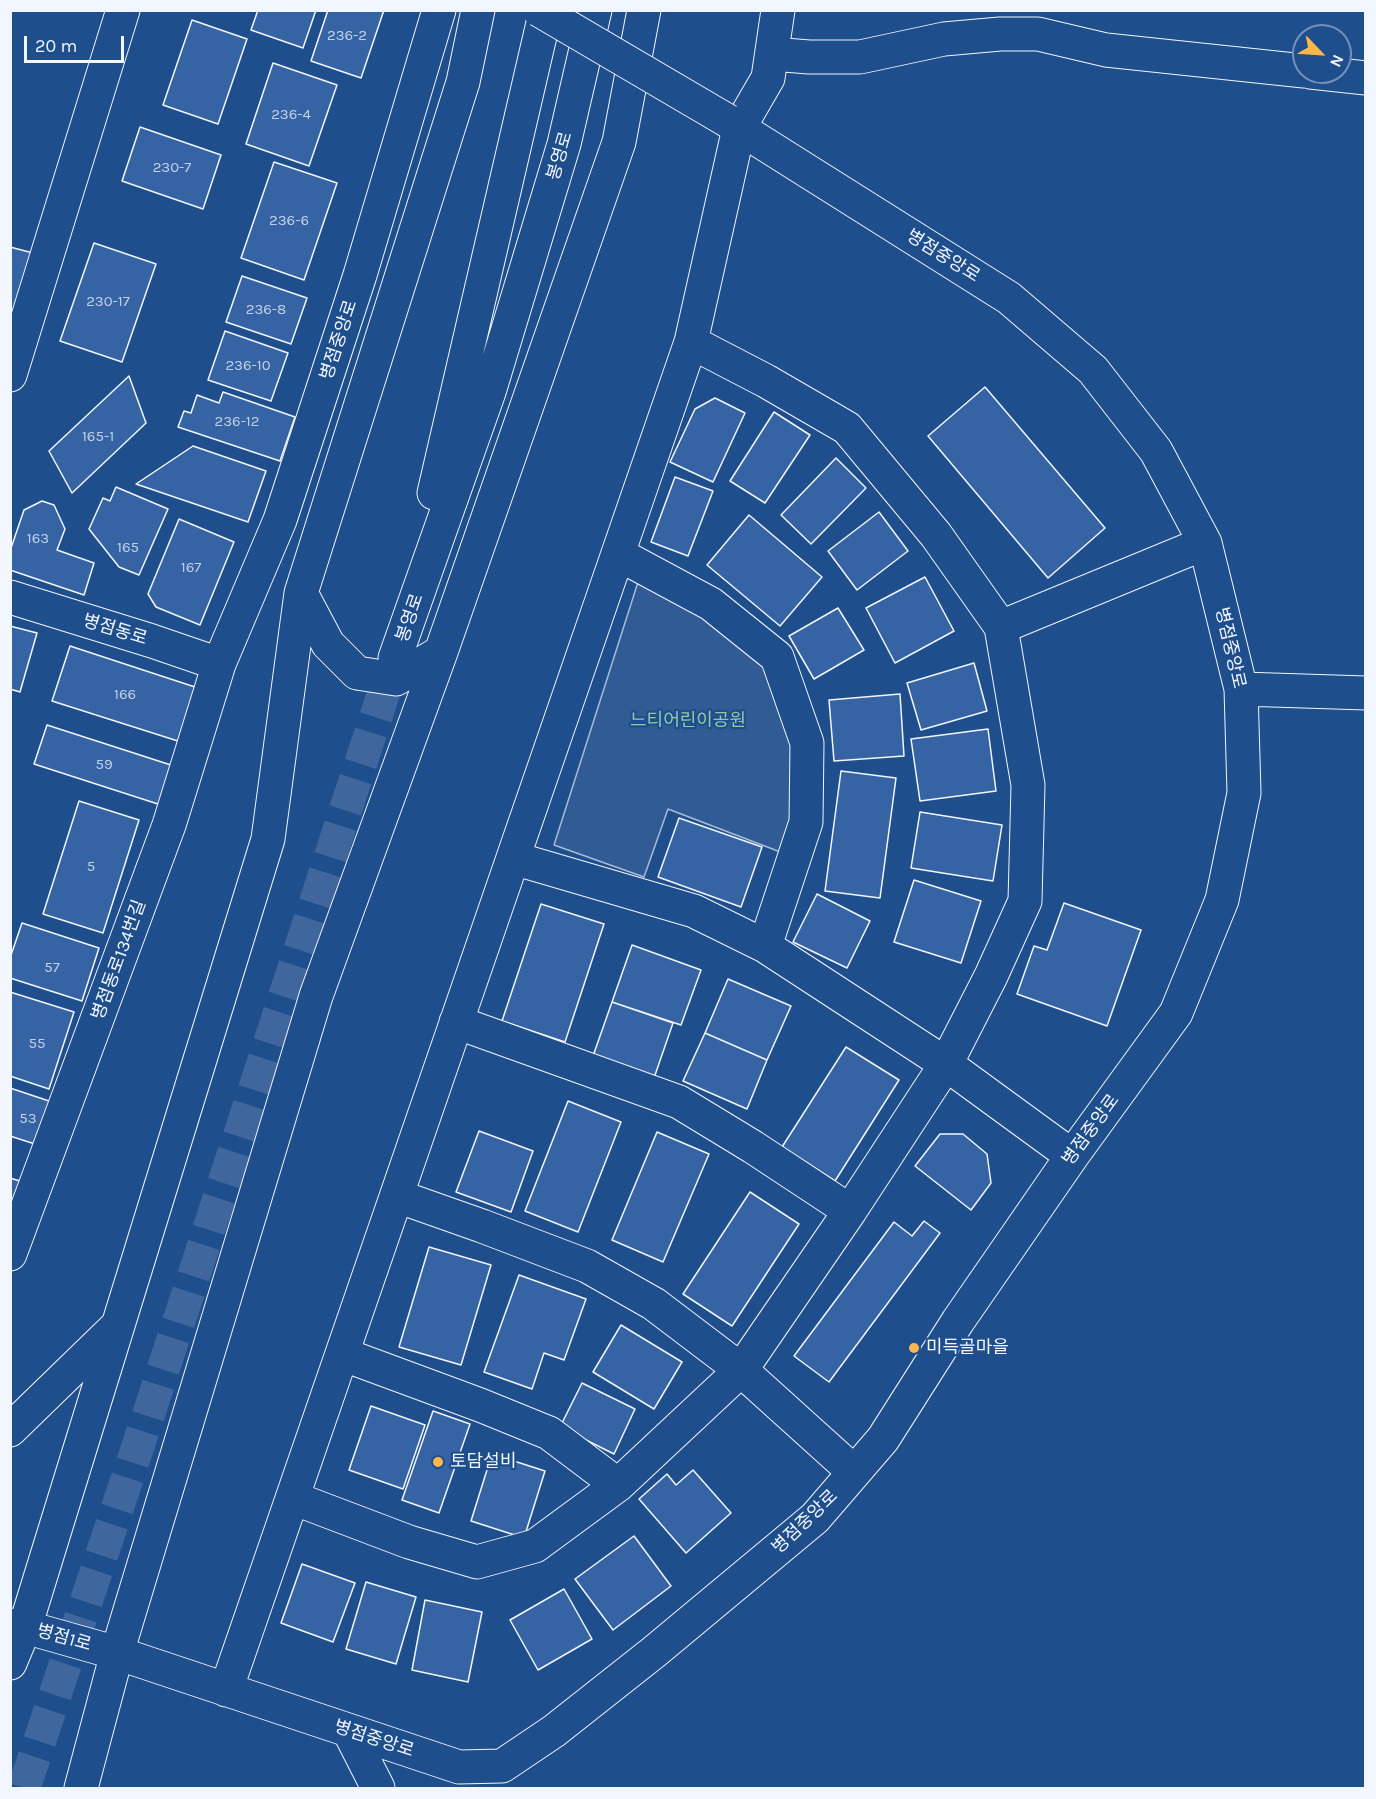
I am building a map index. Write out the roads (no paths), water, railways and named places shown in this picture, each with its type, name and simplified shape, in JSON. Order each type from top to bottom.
[{"type":"main road","points":[[10,375],[123,10]]},
{"type":"main road","name":"병점중앙로","points":[[219,664],[284,509],[360,274],[440,10]]},
{"type":"main road","points":[[10,1663],[18,1626],[119,1324],[268,839],[301,593],[463,82],[478,10]]},
{"type":"main road","name":"병점중앙로","points":[[117,1653],[459,1767],[502,1766],[554,1731],[654,1652],[815,1518],[883,1439],[958,1321],[1072,1156],[1176,1013],[1222,900],[1244,793],[1241,689],[1205,543],[1156,452],[1093,370],[1009,298],[734,124],[539,10]]},
{"type":"main road","name":"봉영로","points":[[546,10],[395,658],[489,392],[564,144],[595,10]]},
{"type":"main road","points":[[81,1788],[117,1653],[316,996],[441,652],[619,142],[644,10]]},
{"type":"main road","points":[[226,1690],[692,342],[734,124],[768,78],[778,10]]},
{"type":"main road","points":[[772,54],[860,57],[944,39],[1000,34],[1038,34],[1106,50],[1292,70]]},
{"type":"main road","points":[[292,1498],[410,1542],[477,1562],[535,1546],[618,1485],[741,1370],[850,1211],[946,1064],[991,976],[1025,901],[1028,785],[1000,627],[936,535],[847,428],[692,342]]},
{"type":"main road","points":[[1000,627],[1205,543]]},
{"type":"main road","points":[[618,554],[711,604],[777,657],[807,743],[806,822],[765,946]]},
{"type":"main road","points":[[301,593],[328,644],[357,673],[396,679],[441,652]]},
{"type":"main road","name":"병점동로","points":[[10,597],[219,664]]},
{"type":"main road","name":"병점동로134번길","points":[[10,1254],[169,825],[219,664]]},
{"type":"main road","points":[[1241,689],[1365,693]]},
{"type":"main road","points":[[513,858],[694,912],[765,946],[946,1064],[1072,1156]]},
{"type":"main road","points":[[456,1022],[679,1102],[753,1147],[850,1211]]},
{"type":"main road","points":[[397,1196],[587,1266],[654,1304],[741,1370],[855,1472]]},
{"type":"main road","points":[[10,1430],[119,1324]]},
{"type":"main road","points":[[342,1354],[549,1433],[618,1485]]},
{"type":"main road","name":"병점1로","points":[[18,1626],[117,1653]]},
{"type":"main road","points":[[349,1731],[378,1788]]},
{"type":"main road","points":[[478,1788],[502,1766]]},
{"type":"tunnel","points":[[24,1788],[395,658]]},
{"type":"place","name":"미득골마을","points":[[914,1348]]},
{"type":"place","name":"토담설비","points":[[438,1462]]},
{"type":"park label","name":"느티어린이공원","points":[[688,721]]}]
